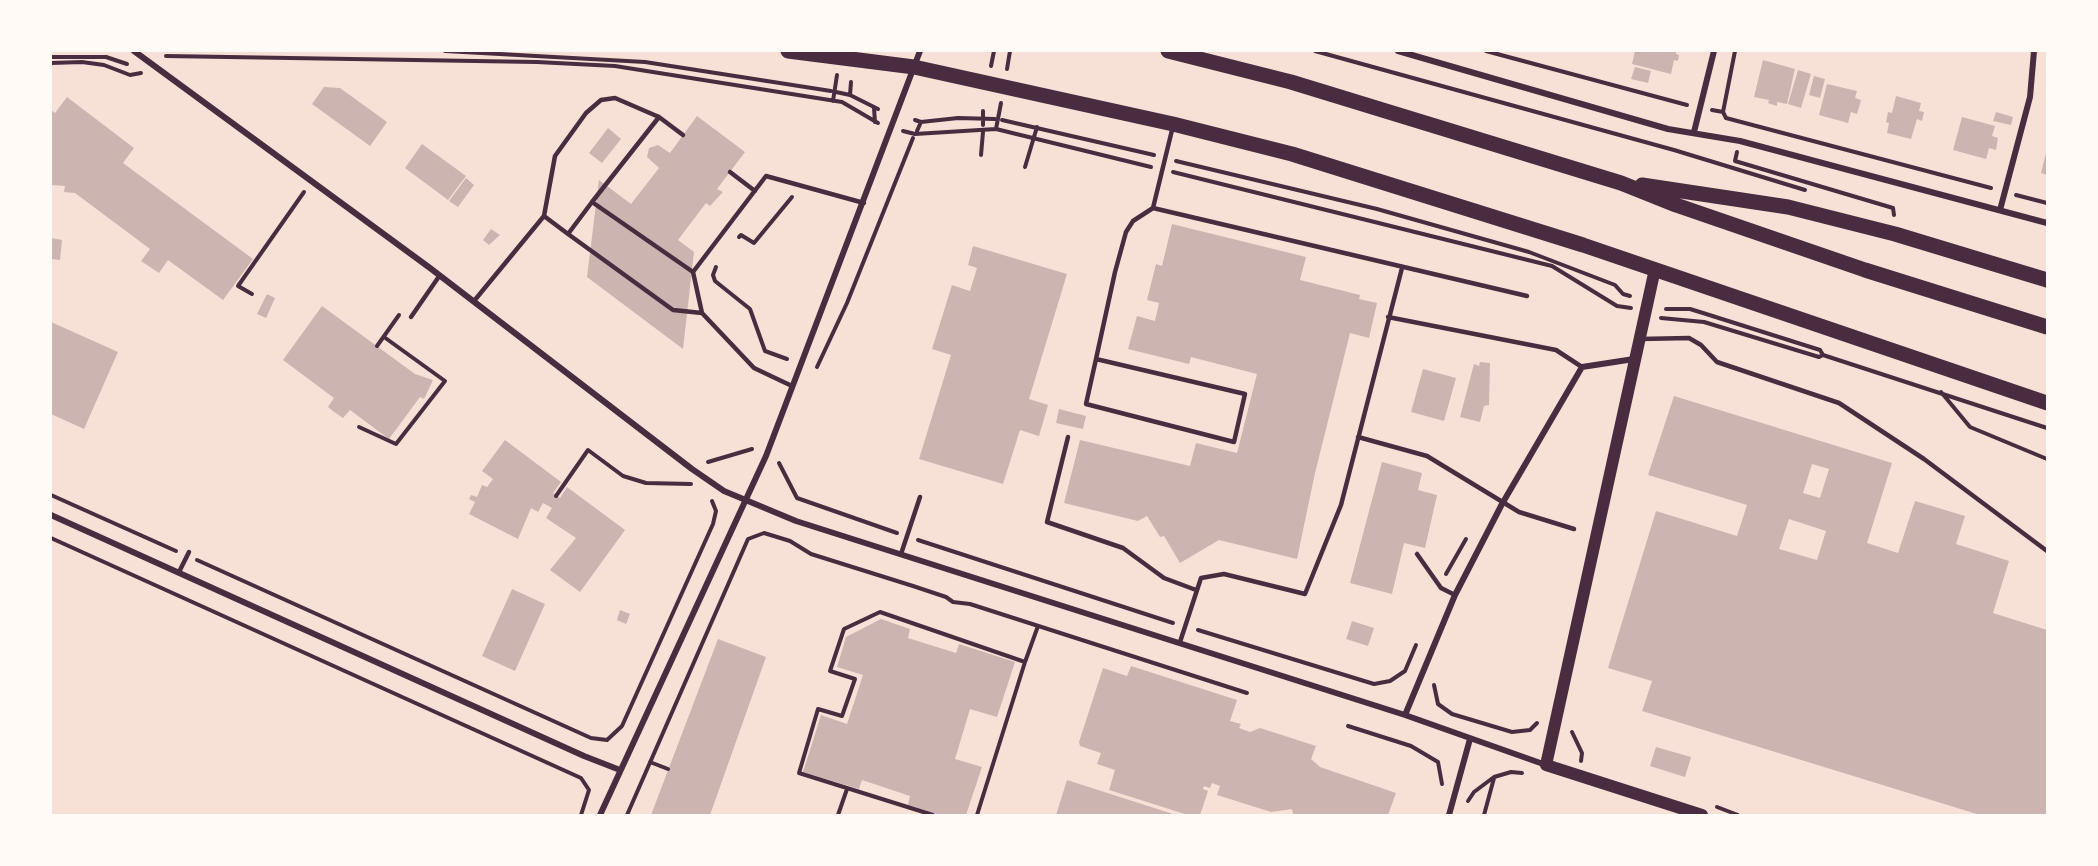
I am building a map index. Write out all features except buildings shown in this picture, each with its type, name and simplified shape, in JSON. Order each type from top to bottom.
[{"type":"main road","points":[[788,51],[914,67],[1173,124],[1292,154],[1655,269],[2047,404]]},
{"type":"main road","points":[[1168,51],[1291,82],[1621,183],[1676,205],[1865,270],[2047,327]]},
{"type":"main road","points":[[1621,183],[1788,207],[1895,234],[2047,280]]},
{"type":"main road","points":[[1655,269],[1546,765],[1702,815]]},
{"type":"street","points":[[134,51],[440,275],[692,470],[746,501],[796,521],[1405,715],[1546,765]]},
{"type":"street","points":[[600,815],[746,501],[864,203],[920,51]]},
{"type":"street","points":[[1398,51],[1654,125],[1740,141],[2047,223]]},
{"type":"street","points":[[1694,132],[1714,51]]},
{"type":"street","points":[[2000,210],[2030,97],[2034,51]]},
{"type":"street","points":[[1405,715],[1455,595],[1502,504],[1582,367],[1635,359]]},
{"type":"street","points":[[51,515],[575,752],[620,770]]},
{"type":"street","points":[[1449,815],[1470,739]]},
{"type":"lane","points":[[474,301],[544,216],[555,156],[586,113],[601,100],[615,98],[659,117],[683,135]]},
{"type":"lane","points":[[568,234],[659,117]]},
{"type":"lane","points":[[1096,359],[1245,394],[1234,442],[1086,404],[1096,359],[1126,232],[1133,221],[1153,208],[1173,124]]},
{"type":"lane","points":[[730,172],[755,190]]},
{"type":"lane","points":[[693,272],[766,177],[864,203]]},
{"type":"lane","points":[[592,202],[693,272],[702,313],[754,368],[792,386]]},
{"type":"lane","points":[[1153,208],[1527,296]]},
{"type":"lane","points":[[544,216],[673,310],[702,313]]},
{"type":"lane","points":[[1180,642],[1201,578],[1224,574],[1305,594],[1341,505],[1401,268]]},
{"type":"lane","points":[[411,317],[440,275]]},
{"type":"lane","points":[[1388,318],[1556,350],[1582,367]]},
{"type":"lane","points":[[1640,339],[1689,338],[1701,345],[1717,362],[1839,403],[1924,459],[2047,551]]},
{"type":"lane","points":[[1068,437],[1047,522],[1124,548],[1164,578],[1196,590]]},
{"type":"lane","points":[[1358,437],[1427,456],[1502,504],[1519,512],[1574,529]]},
{"type":"lane","points":[[902,554],[920,498]]},
{"type":"lane","points":[[179,572],[189,552]]},
{"type":"lane","points":[[1417,554],[1441,588],[1455,595]]},
{"type":"path","points":[[445,51],[645,62],[831,91]]},
{"type":"path","points":[[991,67],[994,51]]},
{"type":"path","points":[[1006,70],[1010,51]]},
{"type":"path","points":[[1315,51],[1447,85],[1759,176]]},
{"type":"path","points":[[1486,51],[1687,105]]},
{"type":"path","points":[[1735,51],[1723,112],[1726,118],[2047,203]]},
{"type":"path","points":[[51,57],[106,57],[132,65]]},
{"type":"path","points":[[159,57],[596,65],[654,71],[833,102],[850,106],[875,124],[880,124]]},
{"type":"path","points":[[51,63],[104,65],[136,76],[145,69]]},
{"type":"path","points":[[833,102],[836,79]]},
{"type":"path","points":[[850,95],[851,82]]},
{"type":"path","points":[[836,92],[850,95],[876,108],[875,124]]},
{"type":"path","points":[[983,111],[983,125]]},
{"type":"path","points":[[1713,111],[1723,112]]},
{"type":"path","points":[[915,120],[921,122],[995,119]]},
{"type":"path","points":[[1002,120],[1143,153]]},
{"type":"path","points":[[815,371],[847,303],[921,122]]},
{"type":"path","points":[[1025,167],[1037,127]]},
{"type":"path","points":[[915,134],[996,129],[1149,166]]},
{"type":"path","points":[[981,154],[983,132]]},
{"type":"path","points":[[1735,161],[1893,208],[1894,224]]},
{"type":"path","points":[[1180,162],[1377,209],[1529,252],[1615,285],[1623,294],[1629,296]]},
{"type":"path","points":[[1162,170],[1552,266],[1617,306],[1631,308]]},
{"type":"path","points":[[252,294],[238,286],[306,189]]},
{"type":"path","points":[[735,243],[741,234],[754,243],[790,197],[802,200]]},
{"type":"path","points":[[722,260],[715,269],[715,281],[750,309],[765,351],[787,359]]},
{"type":"path","points":[[1665,309],[1690,309],[1820,350],[1823,355]]},
{"type":"path","points":[[377,346],[402,311],[411,317]]},
{"type":"path","points":[[1658,318],[1704,322],[1819,357],[1823,355],[1940,391],[2047,428]]},
{"type":"path","points":[[359,427],[396,444],[444,381],[384,337]]},
{"type":"path","points":[[1940,391],[1970,427],[2047,459]]},
{"type":"path","points":[[556,496],[588,450],[623,476],[646,483],[691,484],[698,490]]},
{"type":"path","points":[[705,465],[752,450]]},
{"type":"path","points":[[51,495],[178,552]]},
{"type":"path","points":[[195,560],[591,738],[607,740],[622,726],[713,524],[716,511],[711,500],[705,495]]},
{"type":"path","points":[[627,815],[748,539],[764,533],[790,541],[812,554],[946,597],[953,602],[970,604],[1247,693]]},
{"type":"path","points":[[51,538],[581,778],[589,790],[581,815]]},
{"type":"path","points":[[933,815],[799,773],[818,709],[842,716],[855,679],[830,671],[844,629],[880,612],[1025,662]]},
{"type":"path","points":[[977,815],[1038,626]]},
{"type":"path","points":[[1434,683],[1438,704],[1452,714],[1512,732],[1530,730],[1537,723]]},
{"type":"path","points":[[1348,726],[1411,746],[1438,762],[1442,781],[1441,790]]},
{"type":"path","points":[[1571,731],[1582,753],[1580,761]]},
{"type":"path","points":[[650,762],[668,769]]},
{"type":"path","points":[[1465,806],[1474,792],[1494,777],[1511,772],[1526,774]]},
{"type":"path","points":[[1484,815],[1494,777]]},
{"type":"path","points":[[838,815],[847,789]]}]
